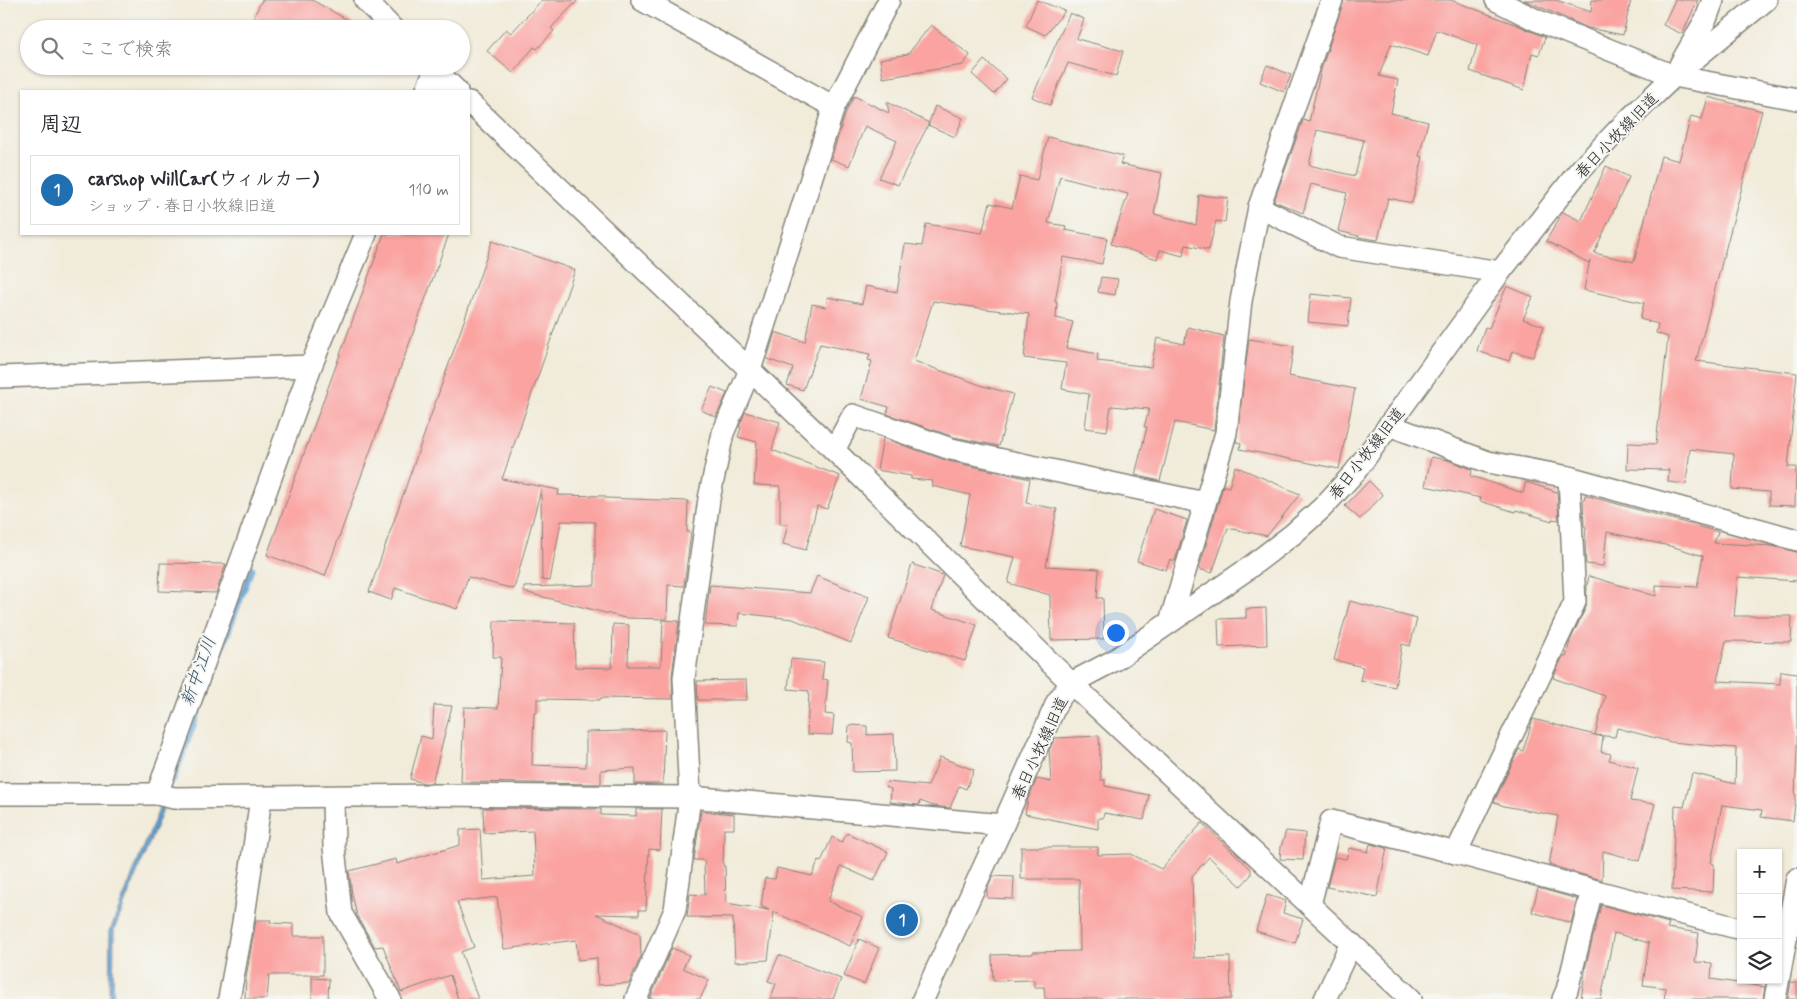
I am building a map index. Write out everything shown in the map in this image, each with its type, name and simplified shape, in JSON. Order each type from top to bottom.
[{"type":"street","points":[[365,0],[384,20]]},
{"type":"street","points":[[642,0],[834,107]]},
{"type":"street","points":[[636,999],[675,910],[690,797],[684,678],[708,508],[723,433],[750,370],[834,107],[889,0]]},
{"type":"street","points":[[1170,622],[1226,433],[1241,301],[1259,207],[1332,0]]},
{"type":"street","points":[[1496,0],[1536,20],[1674,76],[1797,99]]},
{"type":"street","points":[[1674,76],[1706,19],[1713,0]]},
{"type":"street","name":"春日小牧線旧道","points":[[923,999],[1057,702],[1071,683],[1115,660],[1246,570],[1300,528],[1322,508],[1355,472],[1500,272],[1579,171],[1674,76],[1766,0]]},
{"type":"street","points":[[426,90],[431,75]]},
{"type":"street","points":[[440,75],[456,90]]},
{"type":"street","points":[[470,103],[834,450],[1071,683],[1411,999]]},
{"type":"street","points":[[1259,207],[1339,247],[1500,272]]},
{"type":"street","points":[[157,794],[311,366],[366,235]]},
{"type":"street","points":[[0,377],[311,366]]},
{"type":"street","points":[[834,450],[853,415],[951,449],[1205,503]]},
{"type":"street","points":[[1389,425],[1488,462],[1570,477],[1797,540]]},
{"type":"street","points":[[1456,853],[1575,602],[1570,477]]},
{"type":"street","points":[[0,794],[157,794],[174,798],[435,795],[690,797],[1003,825]]},
{"type":"street","points":[[333,797],[334,847],[341,913],[390,999]]},
{"type":"street","points":[[229,999],[243,923],[261,798]]},
{"type":"street","points":[[1310,905],[1331,821],[1737,928]]},
{"type":"street","points":[[1782,940],[1797,879]]},
{"type":"street","points":[[1563,999],[1568,990],[1592,890]]},
{"type":"street","points":[[1325,999],[1351,943]]},
{"type":"street","points":[[1775,999],[1777,984]]},
{"type":"water","points":[[161,804],[165,805],[114,930],[113,999],[109,999],[110,931]]},
{"type":"building","points":[[262,0],[312,0],[348,20],[261,20],[254,16]]},
{"type":"building","points":[[542,0],[578,0],[551,28],[554,31],[537,49],[534,47],[513,73],[487,51],[506,29],[511,33]]},
{"type":"building","points":[[1037,0],[1065,11],[1045,35],[1026,26]]},
{"type":"building","points":[[1344,0],[1451,0],[1545,37],[1539,55],[1532,53],[1524,90],[1470,71],[1477,45],[1437,30],[1428,56],[1391,44],[1379,76],[1398,80],[1391,113],[1428,122],[1419,156],[1423,157],[1412,203],[1388,198],[1378,240],[1338,231],[1347,193],[1311,184],[1303,213],[1274,201],[1303,120],[1309,122],[1321,70]],"holes":[[[1317,130],[1364,140],[1355,176],[1309,165]]]},
{"type":"building","points":[[1524,0],[1556,0],[1591,12],[1592,0],[1631,0],[1623,35],[1588,28]]},
{"type":"building","points":[[1675,0],[1698,0],[1682,34],[1663,25]]},
{"type":"building","points":[[1070,13],[1084,19],[1077,39],[1123,51],[1116,76],[1068,63],[1050,105],[1032,97]]},
{"type":"building","points":[[931,25],[970,55],[963,65],[883,78],[880,59],[908,54]]},
{"type":"building","points":[[984,60],[1007,79],[994,94],[972,74]]},
{"type":"building","points":[[1267,65],[1291,75],[1284,92],[1260,82]]},
{"type":"building","points":[[854,96],[889,113],[887,102],[929,123],[898,185],[879,178],[897,141],[865,126],[849,166],[831,159],[846,112]]},
{"type":"building","points":[[1708,97],[1762,111],[1696,361],[1797,373],[1788,467],[1796,467],[1795,506],[1769,505],[1769,492],[1732,489],[1734,454],[1690,449],[1686,484],[1668,482],[1669,470],[1627,469],[1628,443],[1656,444],[1668,337],[1656,333],[1658,324],[1640,319],[1644,303],[1584,290],[1590,260],[1589,263],[1546,241],[1563,212],[1581,221],[1606,166],[1629,177],[1594,253],[1634,262],[1661,156],[1679,161],[1691,116],[1702,119]]},
{"type":"building","points":[[935,106],[963,118],[955,137],[928,125]]},
{"type":"building","points":[[1048,137],[1123,156],[1120,164],[1162,173],[1154,214],[1196,225],[1199,195],[1228,198],[1225,222],[1216,221],[1209,250],[1186,245],[1183,256],[1160,250],[1157,259],[1111,244],[1128,194],[1060,176],[1048,223],[1066,226],[1065,230],[1107,238],[1102,264],[1063,257],[1055,302],[1057,302],[1056,318],[1073,322],[1066,348],[1098,354],[1097,361],[1151,367],[1157,338],[1184,344],[1188,327],[1224,336],[1214,430],[1175,422],[1160,481],[1135,475],[1147,427],[1144,427],[1149,409],[1111,406],[1107,431],[1085,428],[1089,394],[1062,389],[1066,363],[1024,358],[1029,314],[933,301],[914,361],[983,386],[1013,394],[999,446],[954,437],[887,414],[889,407],[861,399],[872,361],[868,360],[870,354],[820,344],[803,390],[787,385],[793,368],[767,359],[775,332],[805,342],[812,304],[826,307],[828,297],[862,304],[866,286],[897,292],[905,244],[922,246],[926,224],[982,233],[990,203],[1012,208],[1020,176],[1037,180]]},
{"type":"building","points":[[384,235],[449,235],[325,576],[267,555]]},
{"type":"building","points":[[492,241],[575,270],[502,479],[559,490],[558,495],[688,501],[687,532],[691,532],[684,586],[668,585],[667,619],[625,618],[524,592],[524,587],[595,585],[595,522],[561,521],[550,581],[542,580],[541,490],[514,589],[468,577],[457,609],[395,588],[391,600],[369,592]]},
{"type":"building","points":[[1101,277],[1118,279],[1115,295],[1098,292]]},
{"type":"building","points":[[1507,286],[1533,297],[1523,319],[1544,326],[1533,357],[1512,351],[1509,361],[1477,351],[1485,327],[1489,328]]},
{"type":"building","points":[[1311,294],[1351,298],[1348,326],[1308,322]]},
{"type":"building","points":[[1249,339],[1294,346],[1289,376],[1355,389],[1339,469],[1240,449],[1241,443],[1236,442]]},
{"type":"building","points":[[712,387],[727,393],[716,417],[701,410]]},
{"type":"building","points":[[745,412],[780,422],[772,450],[840,476],[827,509],[817,506],[806,550],[783,544],[788,524],[780,524],[780,486],[754,485],[757,442],[738,437],[741,428],[739,427]]},
{"type":"building","points":[[883,438],[948,461],[1030,479],[1026,503],[1057,509],[1046,566],[1099,569],[1097,598],[1103,598],[1104,639],[1051,640],[1050,595],[1008,583],[1015,557],[960,546],[970,495],[932,486],[933,481],[911,479],[911,476],[877,470]]},
{"type":"building","points":[[1431,457],[1447,460],[1472,469],[1471,476],[1523,493],[1526,482],[1557,492],[1559,520],[1552,519],[1552,521],[1516,510],[1515,512],[1480,501],[1481,498],[1425,486]]},
{"type":"building","points":[[1235,466],[1300,494],[1267,536],[1228,528],[1212,573],[1199,569],[1223,486],[1229,487]]},
{"type":"building","points":[[1369,481],[1383,495],[1360,519],[1345,506]]},
{"type":"building","points":[[1585,495],[1718,532],[1714,543],[1772,546],[1797,552],[1797,581],[1738,577],[1734,616],[1792,616],[1791,642],[1726,641],[1717,681],[1780,684],[1781,671],[1797,673],[1796,795],[1793,821],[1761,817],[1762,810],[1722,805],[1711,863],[1714,864],[1713,892],[1672,890],[1675,806],[1684,807],[1692,773],[1735,784],[1736,748],[1671,742],[1617,728],[1615,737],[1595,735],[1605,696],[1553,678],[1563,656],[1566,657],[1570,641],[1586,607],[1589,576],[1656,596],[1656,585],[1697,587],[1703,556],[1674,547],[1607,532],[1603,566],[1586,564],[1586,527],[1584,526],[1583,500]]},
{"type":"building","points":[[1154,509],[1187,520],[1175,561],[1170,559],[1166,570],[1137,561]]},
{"type":"building","points":[[160,563],[226,564],[216,593],[159,591]]},
{"type":"building","points":[[912,564],[943,575],[932,610],[977,625],[965,661],[888,638]]},
{"type":"building","points":[[817,576],[869,597],[851,643],[793,619],[739,613],[738,626],[705,625],[710,585],[810,593]]},
{"type":"building","points":[[1350,601],[1417,619],[1410,646],[1402,644],[1395,687],[1360,680],[1363,667],[1334,660]]},
{"type":"building","points":[[1266,608],[1267,645],[1219,647],[1218,619],[1246,618],[1246,609]]},
{"type":"building","points":[[663,620],[679,621],[672,676],[673,699],[537,699],[537,713],[534,713],[532,765],[586,767],[586,732],[665,730],[663,784],[635,784],[635,768],[601,770],[601,784],[461,782],[464,707],[498,708],[501,657],[493,657],[494,621],[574,623],[575,667],[612,668],[613,624],[629,625],[628,666],[661,666]]},
{"type":"building","points":[[791,659],[824,662],[822,679],[828,680],[825,714],[834,715],[832,735],[807,734],[809,691],[788,689]]},
{"type":"building","points":[[746,680],[747,700],[698,700],[697,681]]},
{"type":"building","points":[[434,705],[452,706],[432,783],[424,783],[410,779],[421,736],[432,739]]},
{"type":"building","points":[[1533,719],[1603,737],[1601,752],[1611,754],[1609,760],[1638,768],[1630,801],[1655,804],[1640,861],[1603,851],[1602,880],[1549,865],[1558,816],[1504,806],[1494,802],[1519,749],[1523,751]]},
{"type":"building","points":[[849,725],[867,726],[867,735],[894,734],[895,771],[853,772],[852,743],[848,742]]},
{"type":"building","points":[[1099,736],[1101,780],[1105,780],[1105,786],[1149,795],[1144,820],[1104,813],[1103,818],[1098,818],[1098,829],[1025,814],[1028,799],[1037,779],[1051,782],[1049,750],[1055,738]]},
{"type":"building","points":[[940,757],[974,770],[966,789],[959,786],[950,808],[934,806],[920,801],[919,805],[890,802],[891,789],[886,787],[887,782],[928,786]]},
{"type":"building","points":[[483,808],[601,809],[601,815],[636,816],[636,809],[662,809],[660,850],[649,849],[646,910],[639,910],[639,915],[596,914],[640,934],[641,956],[629,983],[598,985],[597,958],[578,960],[576,940],[504,949],[497,897],[457,902],[474,947],[461,952],[478,999],[458,999],[450,975],[401,992],[383,946],[375,947],[357,916],[349,871],[396,859],[397,864],[460,845],[460,830],[480,829],[483,880],[535,876],[533,831],[484,833]]},
{"type":"building","points":[[701,811],[734,814],[734,829],[724,829],[723,866],[725,866],[726,903],[769,910],[761,906],[765,878],[775,879],[777,868],[812,876],[818,861],[821,862],[832,837],[842,842],[847,833],[888,852],[874,881],[841,866],[828,901],[863,917],[850,946],[774,912],[768,960],[735,962],[733,918],[687,917],[690,894],[705,895],[704,860],[694,860]]},
{"type":"building","points":[[1202,823],[1251,869],[1251,875],[1241,886],[1209,857],[1192,876],[1194,958],[1230,957],[1231,999],[1045,999],[1044,987],[1034,987],[1034,980],[993,981],[992,955],[1080,951],[1079,879],[1021,879],[1021,847],[1098,847],[1098,855],[1131,854],[1161,869]]},
{"type":"building","points":[[1286,831],[1305,833],[1303,860],[1280,859],[1281,847]]},
{"type":"building","points":[[1370,844],[1387,848],[1377,897],[1327,887],[1335,857],[1346,859],[1349,848],[1368,852]]},
{"type":"building","points":[[993,876],[1014,877],[1013,899],[987,898],[987,890]]},
{"type":"building","points":[[1538,888],[1577,899],[1571,923],[1532,912]]},
{"type":"building","points":[[1267,895],[1286,901],[1283,913],[1303,919],[1295,943],[1256,931]]},
{"type":"building","points":[[1601,905],[1669,923],[1667,928],[1699,933],[1695,962],[1712,963],[1711,979],[1765,987],[1763,999],[1664,999],[1666,988],[1643,985],[1649,943],[1614,933],[1601,999],[1581,999],[1586,965]]},
{"type":"building","points":[[256,920],[271,920],[270,923],[293,924],[293,936],[323,936],[323,975],[269,975],[267,999],[245,999],[246,978]]},
{"type":"building","points":[[859,939],[879,948],[864,984],[844,976]]},
{"type":"building","points":[[672,948],[689,955],[683,968],[709,980],[700,999],[650,999]]},
{"type":"building","points":[[779,955],[841,979],[833,999],[770,999],[776,984],[768,981]]},
{"type":"building","points":[[312,978],[329,979],[328,999],[312,999]]},
{"type":"building","points":[[1791,982],[1797,983],[1797,999],[1788,999]]},
{"type":"waterway","name":"新中江川","points":[[173,780],[252,568]]},
{"type":"place","name":"carshop WillCar(ウィルカー)","points":[[902,920]]}]
